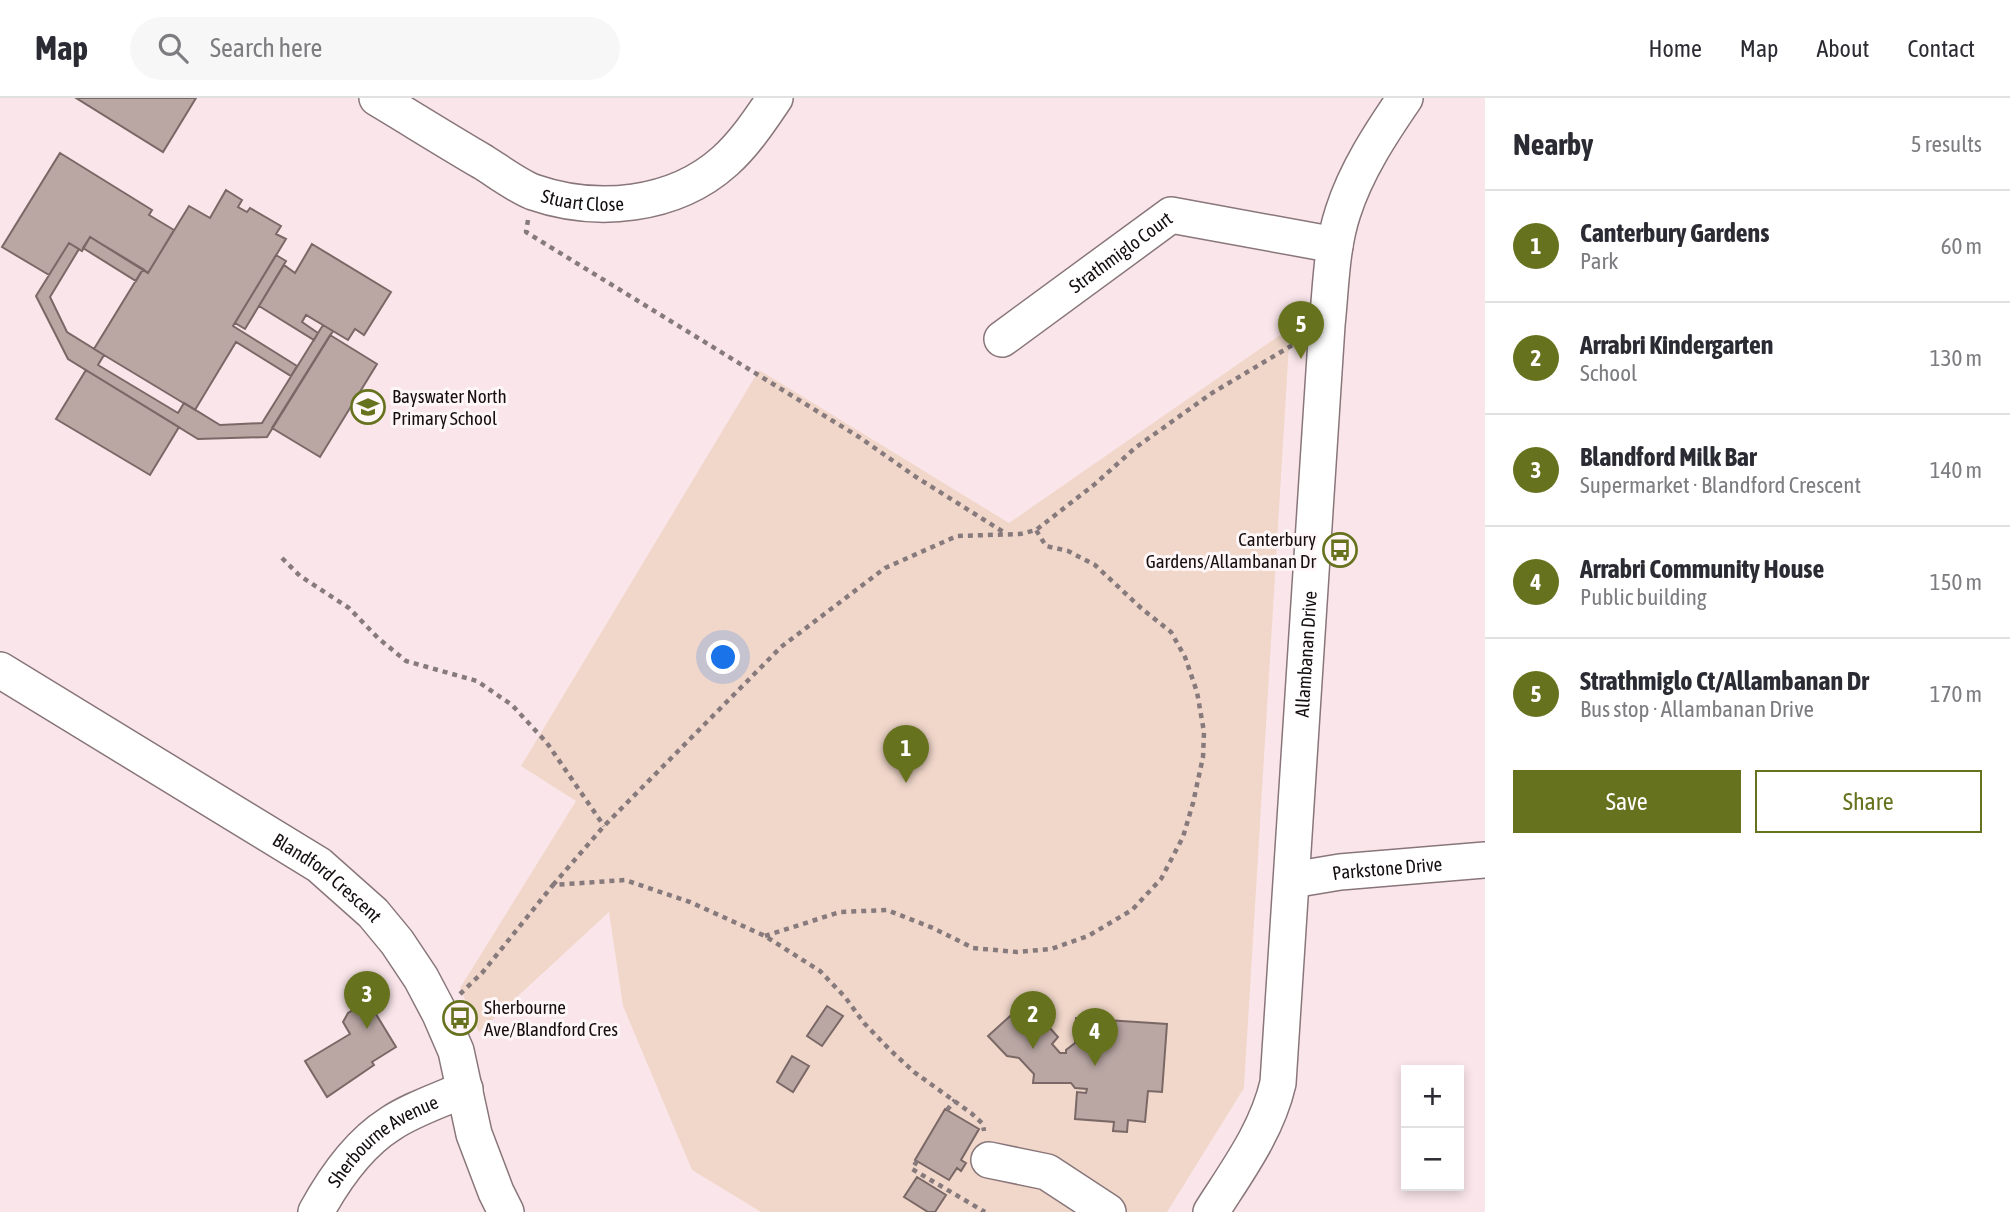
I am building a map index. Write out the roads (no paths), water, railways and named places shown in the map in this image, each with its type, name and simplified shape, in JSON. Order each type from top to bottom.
[{"type":"street","name":"Stuart Close","points":[[377,98],[530,191],[570,202],[636,202],[662,196],[713,171],[746,138],[775,98]]},
{"type":"street","name":"Allambanan Drive","points":[[1211,1212],[1263,1128],[1278,1083],[1326,325],[1335,246],[1343,212],[1357,179],[1381,133],[1405,98]]},
{"type":"street","name":"Strathmiglo Court","points":[[1002,339],[1171,215],[1335,246]]},
{"type":"street","name":"Blandford Crescent","points":[[0,670],[319,865],[373,913],[421,978],[440,1014],[456,1051],[474,1134],[506,1212]]},
{"type":"street","name":"Parkstone Drive","points":[[1292,880],[1340,872],[1485,860]]},
{"type":"street","name":"Sherbourne Avenue","points":[[316,1212],[333,1180],[361,1148],[390,1124],[465,1089]]},
{"type":"street","points":[[989,1160],[1047,1172],[1102,1211]]},
{"type":"place","name":"Strathmiglo Ct/Allambanan Dr","points":[[1301,359]]},
{"type":"place","name":"Bayswater North Primary School","points":[[368,407]]},
{"type":"place","name":"Canterbury Gardens/Allambanan Dr","points":[[1340,550]]},
{"type":"place","name":"Canterbury Gardens","points":[[906,783]]},
{"type":"place","name":"Sherbourne Ave/Blandford Cres","points":[[460,1018]]},
{"type":"place","name":"Blandford Milk Bar","points":[[367,1029]]},
{"type":"place","name":"Arrabri Kindergarten","points":[[1033,1049]]},
{"type":"place","name":"Arrabri Community House","points":[[1095,1066]]}]
